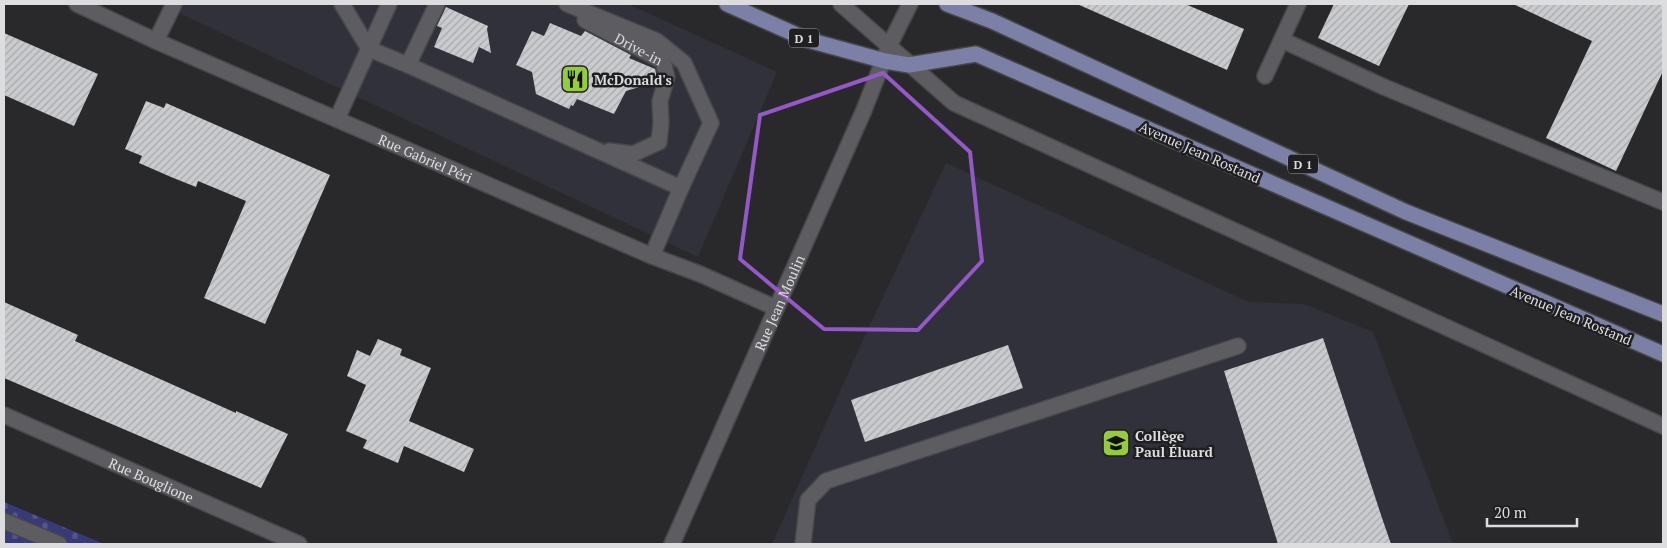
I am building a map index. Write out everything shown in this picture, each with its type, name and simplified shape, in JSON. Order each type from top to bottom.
[{"type":"main road","name":"Avenue Jean Rostand","points":[[727,4],[808,40],[885,61],[909,65],[976,54],[1663,354]]},
{"type":"main road","name":"D 1","points":[[947,4],[992,21],[1406,212],[1663,314]]},
{"type":"street","name":"Rue Gabriel Péri","points":[[77,4],[156,41],[776,308]]},
{"type":"street","points":[[156,41],[174,4]]},
{"type":"street","points":[[342,4],[368,49],[408,65],[681,188]]},
{"type":"street","points":[[337,119],[389,4]]},
{"type":"street","points":[[408,65],[436,4]]},
{"type":"street","name":"Drive-in","points":[[562,4],[586,21],[663,61],[667,77],[660,100],[660,142],[632,154],[592,148]]},
{"type":"street","points":[[567,4],[657,41],[684,63],[711,123],[652,256]]},
{"type":"street","points":[[842,4],[954,103],[1663,426]]},
{"type":"street","name":"Rue Jean Moulin","points":[[672,544],[910,4]]},
{"type":"street","points":[[1265,76],[1298,4]]},
{"type":"street","points":[[1282,40],[1384,87],[1663,202]]},
{"type":"street","points":[[803,544],[808,500],[826,482],[1238,346]]},
{"type":"street","name":"Rue Bouglione","points":[[4,415],[299,544]]},
{"type":"street","points":[[5,525],[59,544]]},
{"type":"highlighted area","points":[[883,73],[970,152],[982,261],[918,330],[824,329],[740,259],[760,115]]},
{"type":"shaded area","points":[[160,4],[628,4],[777,72],[698,257]]},
{"type":"shaded area","name":"Collège Paul Éluard","points":[[946,163],[1249,302],[1304,304],[1373,332],[1453,544],[772,544],[862,342]]},
{"type":"green space","points":[[4,502],[104,544],[4,544]]},
{"type":"building","points":[[1077,4],[1185,4],[1244,29],[1227,70]]},
{"type":"building","points":[[1334,4],[1409,4],[1379,66],[1318,38]]},
{"type":"building","points":[[1513,4],[1663,4],[1663,71],[1616,171],[1546,138],[1592,41]]},
{"type":"building","points":[[446,7],[488,26],[491,53],[479,47],[473,63],[434,47],[442,28],[437,26]]},
{"type":"building","points":[[550,23],[581,36],[585,31],[631,55],[629,58],[655,69],[656,82],[626,91],[614,114],[577,99],[569,109],[536,94],[532,72],[516,65],[532,31],[544,36]]},
{"type":"building","points":[[4,33],[98,74],[74,126],[4,95]]},
{"type":"building","points":[[146,101],[164,108],[166,103],[330,175],[265,324],[204,298],[246,201],[198,181],[196,187],[171,177],[139,163],[142,156],[125,149]]},
{"type":"building","points":[[4,302],[78,335],[75,341],[236,413],[236,411],[288,434],[261,488],[4,378]]},
{"type":"building","points":[[1323,338],[1391,544],[1278,544],[1224,371]]},
{"type":"building","points":[[378,339],[402,349],[400,355],[431,368],[409,421],[474,449],[464,472],[404,446],[398,463],[363,448],[367,440],[346,431],[366,385],[347,376],[357,350],[370,356]]},
{"type":"building","points":[[1008,345],[1023,388],[865,442],[851,400]]},
{"type":"place","name":"McDonald's","points":[[575,79]]},
{"type":"place","name":"Collège Paul Éluard","points":[[1116,443]]}]
